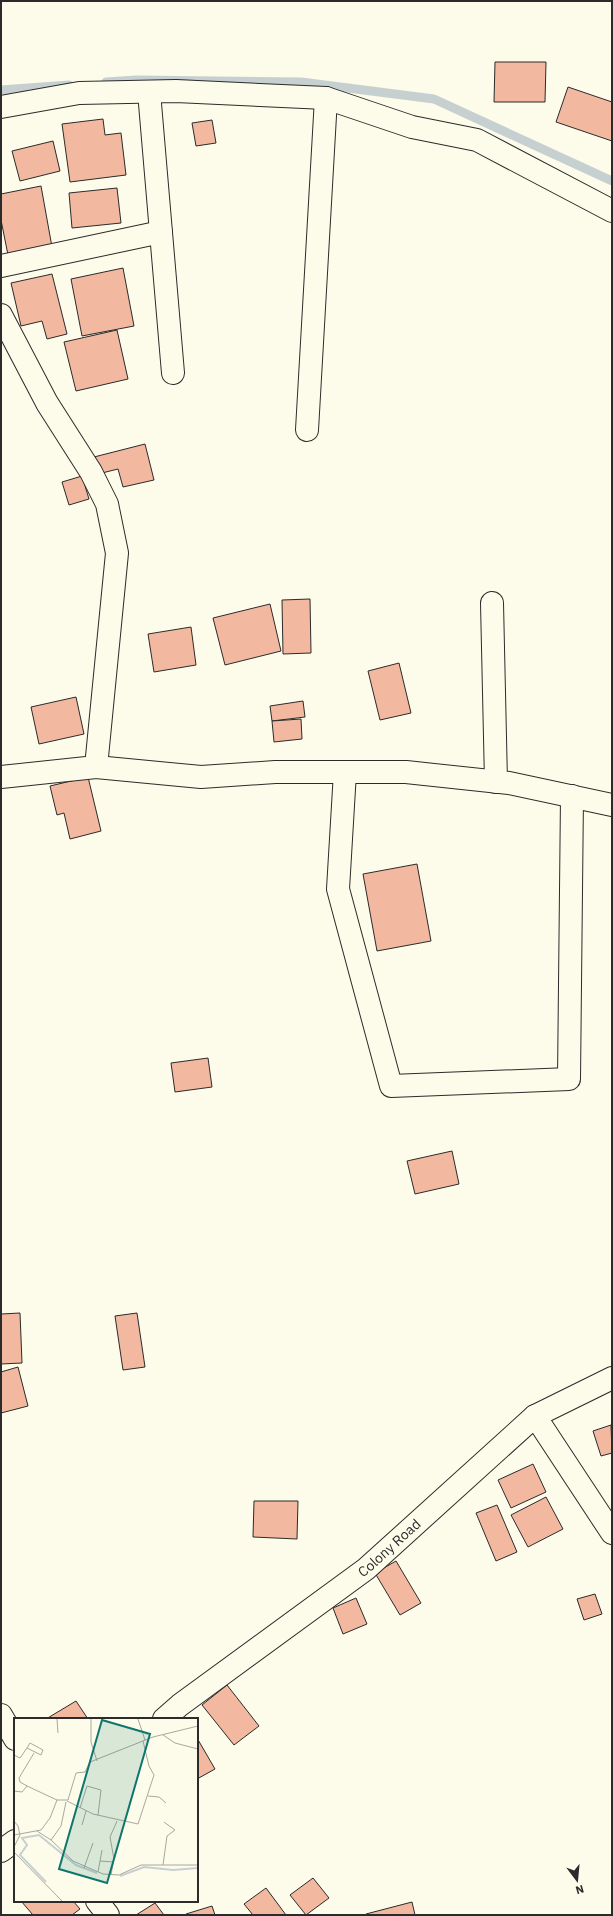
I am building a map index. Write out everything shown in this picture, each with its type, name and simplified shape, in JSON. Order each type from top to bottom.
[{"type":"street","points":[[149,92],[173,373]]},
{"type":"street","points":[[1,107],[79,93],[149,92],[326,98],[412,127],[477,140],[612,211]]},
{"type":"street","points":[[307,430],[326,98]]},
{"type":"street","points":[[1,266],[161,232]]},
{"type":"street","points":[[1,315],[47,403],[91,472],[107,504],[117,553],[96,766]]},
{"type":"street","points":[[492,603],[496,782]]},
{"type":"street","points":[[1,777],[96,766],[201,777],[275,772],[406,772],[496,782],[612,805]]},
{"type":"street","points":[[346,772],[338,889],[391,1086],[569,1079],[572,796]]},
{"type":"street","name":"Colony Road","points":[[165,1718],[180,1705],[366,1569],[535,1416],[612,1378]]},
{"type":"street","points":[[535,1416],[612,1533]]},
{"type":"street","points":[[1,1715],[14,1737]]},
{"type":"street","points":[[1,1851],[14,1842]]},
{"type":"street","points":[[98,1902],[108,1915]]},
{"type":"building","points":[[495,62],[546,62],[545,102],[494,102]]},
{"type":"building","points":[[568,87],[612,102],[612,141],[556,122]]},
{"type":"building","points":[[103,119],[105,135],[121,133],[126,175],[70,182],[62,124]]},
{"type":"building","points":[[212,120],[216,143],[196,146],[192,123]]},
{"type":"building","points":[[53,141],[60,171],[20,181],[12,151]]},
{"type":"building","points":[[41,186],[52,247],[8,255],[1,220],[1,194]]},
{"type":"building","points":[[117,188],[121,223],[72,228],[69,193]]},
{"type":"building","points":[[123,268],[134,326],[82,336],[71,279]]},
{"type":"building","points":[[52,274],[67,334],[47,339],[42,321],[21,326],[11,283]]},
{"type":"building","points":[[117,330],[128,379],[76,391],[64,342]]},
{"type":"building","points":[[145,444],[154,480],[123,487],[118,469],[98,474],[94,457]]},
{"type":"building","points":[[82,476],[89,499],[69,505],[62,482]]},
{"type":"building","points":[[310,599],[311,653],[283,654],[282,600]]},
{"type":"building","points":[[270,604],[281,651],[225,665],[213,618]]},
{"type":"building","points":[[191,627],[196,665],[154,672],[148,634]]},
{"type":"building","points":[[399,663],[411,713],[380,720],[368,671]]},
{"type":"building","points":[[76,697],[84,734],[39,744],[31,707]]},
{"type":"building","points":[[303,701],[305,717],[272,721],[270,706]]},
{"type":"building","points":[[301,719],[302,739],[274,742],[272,721]]},
{"type":"building","points":[[88,777],[101,831],[70,839],[64,813],[57,815],[50,786]]},
{"type":"building","points":[[417,864],[431,941],[377,951],[363,874]]},
{"type":"building","points":[[208,1058],[212,1087],[175,1092],[171,1063]]},
{"type":"building","points":[[452,1151],[459,1184],[415,1194],[407,1161]]},
{"type":"building","points":[[20,1313],[22,1363],[1,1364],[1,1314]]},
{"type":"building","points":[[137,1313],[145,1367],[123,1370],[115,1316]]},
{"type":"building","points":[[18,1367],[28,1406],[1,1413],[1,1372]]},
{"type":"building","points":[[611,1425],[612,1453],[601,1456],[593,1431]]},
{"type":"building","points":[[533,1464],[546,1492],[511,1508],[498,1480]]},
{"type":"building","points":[[546,1497],[563,1529],[528,1547],[511,1515]]},
{"type":"building","points":[[254,1501],[298,1501],[297,1539],[253,1537]]},
{"type":"building","points":[[497,1505],[517,1552],[496,1561],[476,1513]]},
{"type":"building","points":[[396,1561],[421,1603],[400,1615],[375,1573]]},
{"type":"building","points":[[595,1594],[602,1614],[584,1620],[577,1599]]},
{"type":"building","points":[[356,1598],[367,1624],[343,1634],[333,1608]]},
{"type":"building","points":[[227,1685],[259,1726],[234,1745],[202,1705]]},
{"type":"building","points":[[76,1701],[87,1718],[48,1718]]},
{"type":"building","points":[[198,1740],[215,1769],[198,1778]]},
{"type":"building","points":[[313,1878],[329,1898],[306,1915],[290,1895]]},
{"type":"building","points":[[266,1888],[286,1915],[253,1915],[244,1904]]},
{"type":"building","points":[[22,1902],[74,1902],[80,1909],[72,1915],[33,1915]]},
{"type":"building","points":[[412,1902],[415,1915],[366,1915],[366,1914]]},
{"type":"building","points":[[155,1903],[164,1915],[136,1915]]},
{"type":"building","points":[[212,1906],[215,1915],[186,1915],[186,1914]]},
{"type":"waterway","points":[[106,82],[137,80],[301,82],[434,99],[612,181]]},
{"type":"waterway","points":[[1,90],[69,85]]}]
